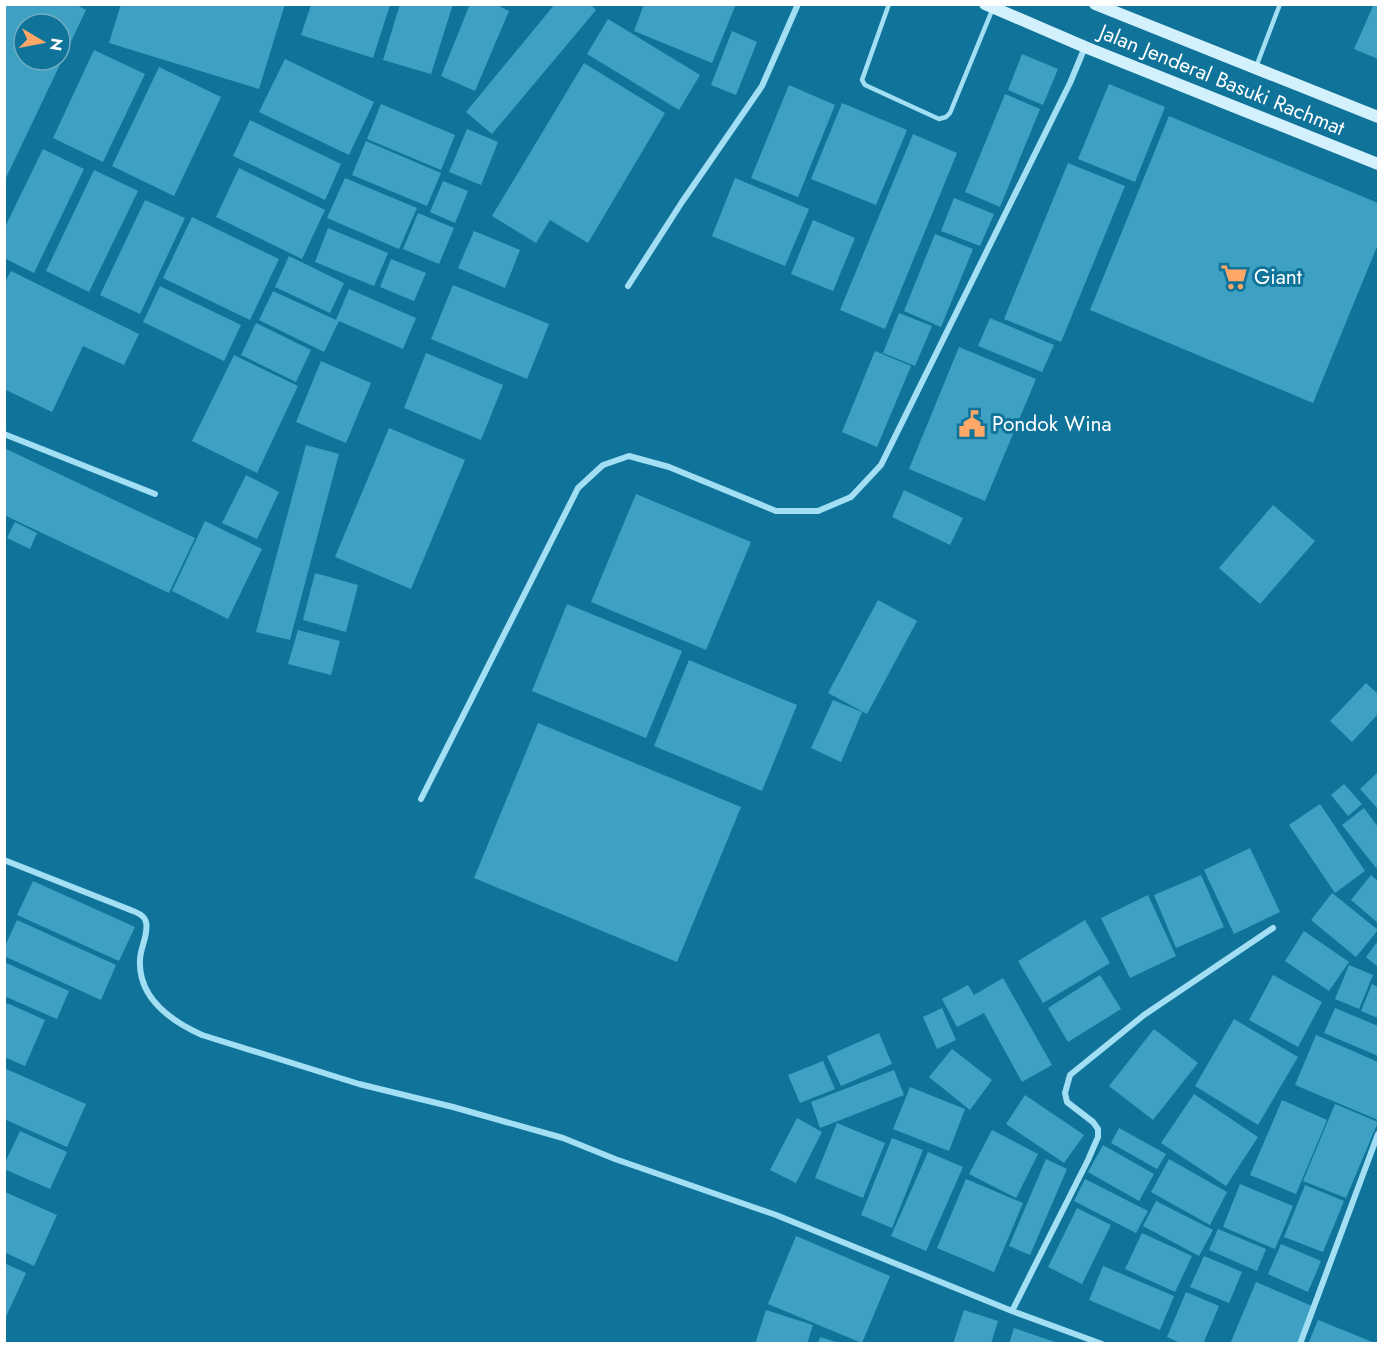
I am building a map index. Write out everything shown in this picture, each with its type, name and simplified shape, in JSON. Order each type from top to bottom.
[{"type":"main road","name":"Jalan Jenderal Basuki Rachmat","points":[[1095,4],[1378,117]]},
{"type":"main road","name":"Jalan Jenderal Basuki Rachmat","points":[[989,6],[1378,164]]},
{"type":"street","points":[[628,286],[688,193],[762,86],[798,4]]},
{"type":"street","points":[[421,799],[578,488],[603,465],[629,456],[669,467],[776,511],[818,511],[851,497],[881,465],[1070,83],[1085,46]]},
{"type":"street","points":[[4,434],[155,494]]},
{"type":"street","points":[[4,860],[143,916],[147,928],[140,959],[142,978],[148,992],[157,1005],[170,1017],[202,1035],[359,1084],[453,1107],[563,1138],[615,1159],[776,1215],[1012,1311],[1102,1344]]},
{"type":"street","points":[[1012,1311],[1098,1137],[1098,1129],[1093,1122],[1067,1102],[1065,1093],[1070,1075],[1144,1015],[1273,928]]},
{"type":"street","points":[[1300,1344],[1378,1134]]},
{"type":"lane","points":[[889,4],[862,80],[865,86],[939,120],[950,113],[989,6]]},
{"type":"lane","points":[[1255,69],[1280,4]]},
{"type":"building","points":[[4,4],[75,4],[86,10],[72,39],[72,12],[12,12],[12,72],[56,72],[4,182]]},
{"type":"building","points":[[121,4],[285,4],[259,89],[109,43]]},
{"type":"building","points":[[400,4],[453,4],[431,74],[383,60]]},
{"type":"building","points":[[470,4],[495,4],[509,11],[475,91],[441,76]]},
{"type":"building","points":[[555,4],[590,4],[596,10],[492,134],[466,112]]},
{"type":"building","points":[[644,4],[736,4],[712,63],[634,31]]},
{"type":"building","points":[[1374,4],[1378,4],[1378,59],[1354,49]]},
{"type":"building","points":[[311,5],[390,5],[373,58],[301,35]]},
{"type":"building","points":[[608,19],[700,75],[679,110],[587,54]]},
{"type":"building","points":[[732,31],[757,42],[736,95],[711,85]]},
{"type":"building","points":[[94,50],[145,74],[103,162],[53,138]]},
{"type":"building","points":[[1022,54],[1058,69],[1043,105],[1008,90]]},
{"type":"building","points":[[285,59],[374,102],[349,155],[259,112]]},
{"type":"building","points":[[584,63],[665,113],[588,243],[550,220],[536,243],[492,216]]},
{"type":"building","points":[[159,67],[221,97],[174,196],[112,166]]},
{"type":"building","points":[[1109,84],[1165,107],[1135,182],[1078,159]]},
{"type":"building","points":[[789,85],[835,105],[798,197],[751,178]]},
{"type":"building","points":[[1005,94],[1040,109],[1000,207],[965,192]]},
{"type":"building","points":[[842,103],[907,130],[876,205],[811,179]]},
{"type":"building","points":[[381,104],[455,135],[441,170],[367,139]]},
{"type":"building","name":"Giant","points":[[1169,116],[1378,203],[1378,244],[1313,403],[1090,310]]},
{"type":"building","points":[[250,120],[341,164],[325,200],[233,156]]},
{"type":"building","points":[[467,129],[498,142],[481,185],[449,172]]},
{"type":"building","points":[[913,134],[957,153],[885,329],[840,310]]},
{"type":"building","points":[[366,141],[441,173],[427,206],[352,175]]},
{"type":"building","points":[[43,149],[84,169],[34,273],[4,258],[4,229]]},
{"type":"building","points":[[1068,163],[1125,186],[1061,342],[1004,319]]},
{"type":"building","points":[[239,168],[325,210],[302,259],[216,217]]},
{"type":"building","points":[[94,170],[138,191],[89,292],[46,271]]},
{"type":"building","points":[[345,178],[417,208],[399,249],[327,218]]},
{"type":"building","points":[[735,178],[809,209],[785,266],[712,236]]},
{"type":"building","points":[[443,181],[468,191],[455,223],[430,212]]},
{"type":"building","points":[[954,198],[994,214],[980,246],[941,231]]},
{"type":"building","points":[[145,200],[185,218],[140,314],[100,295]]},
{"type":"building","points":[[418,213],[454,228],[439,264],[403,249]]},
{"type":"building","points":[[192,217],[279,259],[250,320],[163,278]]},
{"type":"building","points":[[813,220],[855,238],[833,291],[791,274]]},
{"type":"building","points":[[328,228],[388,253],[374,286],[315,262]]},
{"type":"building","points":[[474,231],[520,250],[505,288],[458,268]]},
{"type":"building","points":[[935,234],[973,249],[941,327],[904,311]]},
{"type":"building","points":[[289,256],[344,283],[330,313],[275,287]]},
{"type":"building","points":[[391,259],[426,273],[414,301],[380,287]]},
{"type":"building","points":[[11,271],[139,334],[124,365],[83,346],[52,412],[4,389],[4,284]]},
{"type":"building","points":[[453,285],[549,324],[527,379],[431,339]]},
{"type":"building","points":[[160,286],[241,325],[224,361],[143,322]]},
{"type":"building","points":[[349,289],[416,318],[403,349],[339,321],[324,352],[259,320],[273,291],[336,320]]},
{"type":"building","points":[[899,313],[932,326],[915,366],[883,353]]},
{"type":"building","points":[[990,318],[1054,345],[1042,372],[978,346]]},
{"type":"building","points":[[256,323],[311,350],[296,382],[241,355]]},
{"type":"building","name":"Pondok Wina","points":[[959,347],[1036,379],[985,501],[909,469]]},
{"type":"building","points":[[875,351],[911,366],[877,447],[842,432]]},
{"type":"building","points":[[426,353],[503,385],[481,440],[404,408]]},
{"type":"building","points":[[234,355],[298,386],[257,473],[192,441]]},
{"type":"building","points":[[321,361],[371,383],[346,443],[296,422]]},
{"type":"building","points":[[389,428],[465,460],[411,589],[335,557]]},
{"type":"building","points":[[306,445],[339,454],[290,640],[256,632]]},
{"type":"building","points":[[4,448],[195,538],[169,593],[4,515]]},
{"type":"building","points":[[246,475],[279,492],[257,539],[222,523]]},
{"type":"building","points":[[904,490],[963,518],[950,545],[892,517]]},
{"type":"building","points":[[636,494],[751,542],[706,650],[591,602]]},
{"type":"building","points":[[1273,505],[1315,541],[1260,604],[1219,568]]},
{"type":"building","points":[[205,521],[262,549],[228,619],[172,591]]},
{"type":"building","points":[[15,522],[37,533],[30,549],[7,538]]},
{"type":"building","points":[[315,573],[358,585],[346,632],[303,620]]},
{"type":"building","points":[[878,600],[917,621],[867,714],[828,693]]},
{"type":"building","points":[[567,604],[682,651],[646,738],[532,691]]},
{"type":"building","points":[[298,630],[340,641],[331,675],[288,664]]},
{"type":"building","points":[[689,660],[797,705],[762,791],[654,746]]},
{"type":"building","points":[[1366,683],[1378,694],[1378,714],[1352,742],[1330,721]]},
{"type":"building","points":[[833,700],[862,712],[841,762],[811,748]]},
{"type":"building","points":[[538,723],[741,807],[677,962],[474,878]]},
{"type":"building","points":[[1377,773],[1378,775],[1378,809],[1360,789]]},
{"type":"building","points":[[1344,784],[1362,804],[1348,816],[1331,795]]},
{"type":"building","points":[[1320,804],[1365,871],[1335,893],[1289,825]]},
{"type":"building","points":[[1364,808],[1378,827],[1378,866],[1376,868],[1342,825]]},
{"type":"building","points":[[1250,848],[1280,912],[1234,934],[1204,870]]},
{"type":"building","points":[[1201,875],[1224,927],[1176,948],[1154,895]]},
{"type":"building","points":[[1371,875],[1378,881],[1378,923],[1351,900]]},
{"type":"building","points":[[33,881],[135,927],[119,961],[17,915]]},
{"type":"building","points":[[1332,893],[1378,930],[1356,957],[1311,920]]},
{"type":"building","points":[[1148,895],[1176,956],[1130,978],[1101,918]]},
{"type":"building","points":[[17,920],[116,965],[101,1000],[4,956],[4,948]]},
{"type":"building","points":[[1085,920],[1110,963],[1043,1003],[1018,961]]},
{"type":"building","points":[[1304,931],[1349,962],[1329,991],[1285,961]]},
{"type":"building","points":[[1378,941],[1378,967],[1366,957]]},
{"type":"building","points":[[4,962],[69,991],[57,1019],[4,996]]},
{"type":"building","points":[[1349,965],[1373,975],[1359,1009],[1335,999]]},
{"type":"building","points":[[1100,975],[1121,1009],[1068,1042],[1048,1008]]},
{"type":"building","points":[[1273,975],[1322,1002],[1298,1047],[1249,1020]]},
{"type":"building","points":[[1003,978],[1052,1065],[1022,1082],[984,1013],[957,1027],[942,999],[968,985],[974,995]]},
{"type":"building","points":[[1372,984],[1378,987],[1378,1018],[1361,1011]]},
{"type":"building","points":[[7,1003],[45,1020],[25,1066],[4,1057],[4,1009]]},
{"type":"building","points":[[942,1008],[956,1040],[937,1049],[923,1017]]},
{"type":"building","points":[[1335,1008],[1378,1026],[1378,1056],[1324,1033]]},
{"type":"building","points":[[1234,1019],[1298,1057],[1258,1125],[1195,1086]]},
{"type":"building","points":[[1154,1029],[1198,1063],[1153,1120],[1109,1086]]},
{"type":"building","points":[[879,1033],[892,1064],[841,1086],[827,1056]]},
{"type":"building","points":[[1316,1035],[1378,1062],[1378,1120],[1295,1085]]},
{"type":"building","points":[[952,1049],[992,1080],[970,1110],[929,1077]]},
{"type":"building","points":[[823,1061],[835,1089],[800,1103],[788,1075]]},
{"type":"building","points":[[4,1068],[86,1104],[67,1147],[4,1119]]},
{"type":"building","points":[[894,1070],[904,1095],[820,1128],[811,1102]]},
{"type":"building","points":[[910,1087],[965,1109],[949,1151],[893,1129]]},
{"type":"building","points":[[1194,1094],[1258,1137],[1226,1186],[1161,1143]]},
{"type":"building","points":[[1025,1095],[1084,1135],[1064,1163],[1006,1124]]},
{"type":"building","points":[[1282,1100],[1327,1120],[1296,1194],[1250,1175]]},
{"type":"building","points":[[1335,1104],[1378,1122],[1346,1198],[1303,1181]]},
{"type":"building","points":[[797,1118],[822,1132],[796,1183],[770,1170]]},
{"type":"building","points":[[837,1123],[885,1143],[863,1198],[815,1178]]},
{"type":"building","points":[[1119,1128],[1166,1154],[1157,1169],[1111,1143]]},
{"type":"building","points":[[992,1130],[1038,1154],[1016,1198],[969,1174]]},
{"type":"building","points":[[20,1131],[67,1152],[50,1189],[4,1169]]},
{"type":"building","points":[[892,1138],[923,1150],[892,1228],[861,1215]]},
{"type":"building","points":[[1103,1145],[1154,1174],[1139,1201],[1088,1172]]},
{"type":"building","points":[[928,1152],[963,1167],[926,1251],[891,1236]]},
{"type":"building","points":[[1046,1159],[1067,1169],[1030,1255],[1009,1246]]},
{"type":"building","points":[[1169,1159],[1227,1192],[1210,1225],[1151,1192]]},
{"type":"building","points":[[966,1179],[1023,1203],[994,1272],[937,1248]]},
{"type":"building","points":[[1085,1179],[1148,1211],[1136,1233],[1074,1201]]},
{"type":"building","points":[[1240,1184],[1293,1206],[1275,1249],[1223,1227]]},
{"type":"building","points":[[1305,1185],[1344,1201],[1323,1252],[1284,1237]]},
{"type":"building","points":[[5,1192],[57,1215],[34,1266],[4,1252]]},
{"type":"building","points":[[1156,1201],[1213,1230],[1199,1256],[1143,1226]]},
{"type":"building","points":[[1077,1208],[1111,1225],[1082,1284],[1048,1267]]},
{"type":"building","points":[[1218,1229],[1266,1249],[1257,1271],[1209,1250]]},
{"type":"building","points":[[1142,1233],[1192,1256],[1175,1292],[1125,1269]]},
{"type":"building","points":[[796,1236],[890,1276],[862,1343],[768,1304]]},
{"type":"building","points":[[1281,1244],[1321,1261],[1308,1292],[1268,1274]]},
{"type":"building","points":[[1204,1256],[1242,1272],[1229,1303],[1190,1287]]},
{"type":"building","points":[[4,1263],[26,1273],[4,1321]]},
{"type":"building","points":[[1103,1266],[1174,1296],[1160,1330],[1089,1300]]},
{"type":"building","points":[[1256,1282],[1312,1306],[1297,1344],[1230,1344]]},
{"type":"building","points":[[1186,1292],[1219,1306],[1203,1344],[1183,1344],[1167,1337]]},
{"type":"building","points":[[766,1310],[813,1325],[807,1344],[755,1344]]},
{"type":"building","points":[[964,1310],[998,1321],[991,1344],[953,1344]]},
{"type":"building","points":[[1318,1320],[1375,1343],[1375,1344],[1308,1344]]},
{"type":"building","points":[[1014,1328],[1058,1343],[1058,1344],[1009,1344]]},
{"type":"building","points":[[820,1337],[839,1343],[818,1344]]},
{"type":"place","name":"Giant","points":[[1234,277]]},
{"type":"place","name":"Pondok Wina","points":[[972,424]]}]
